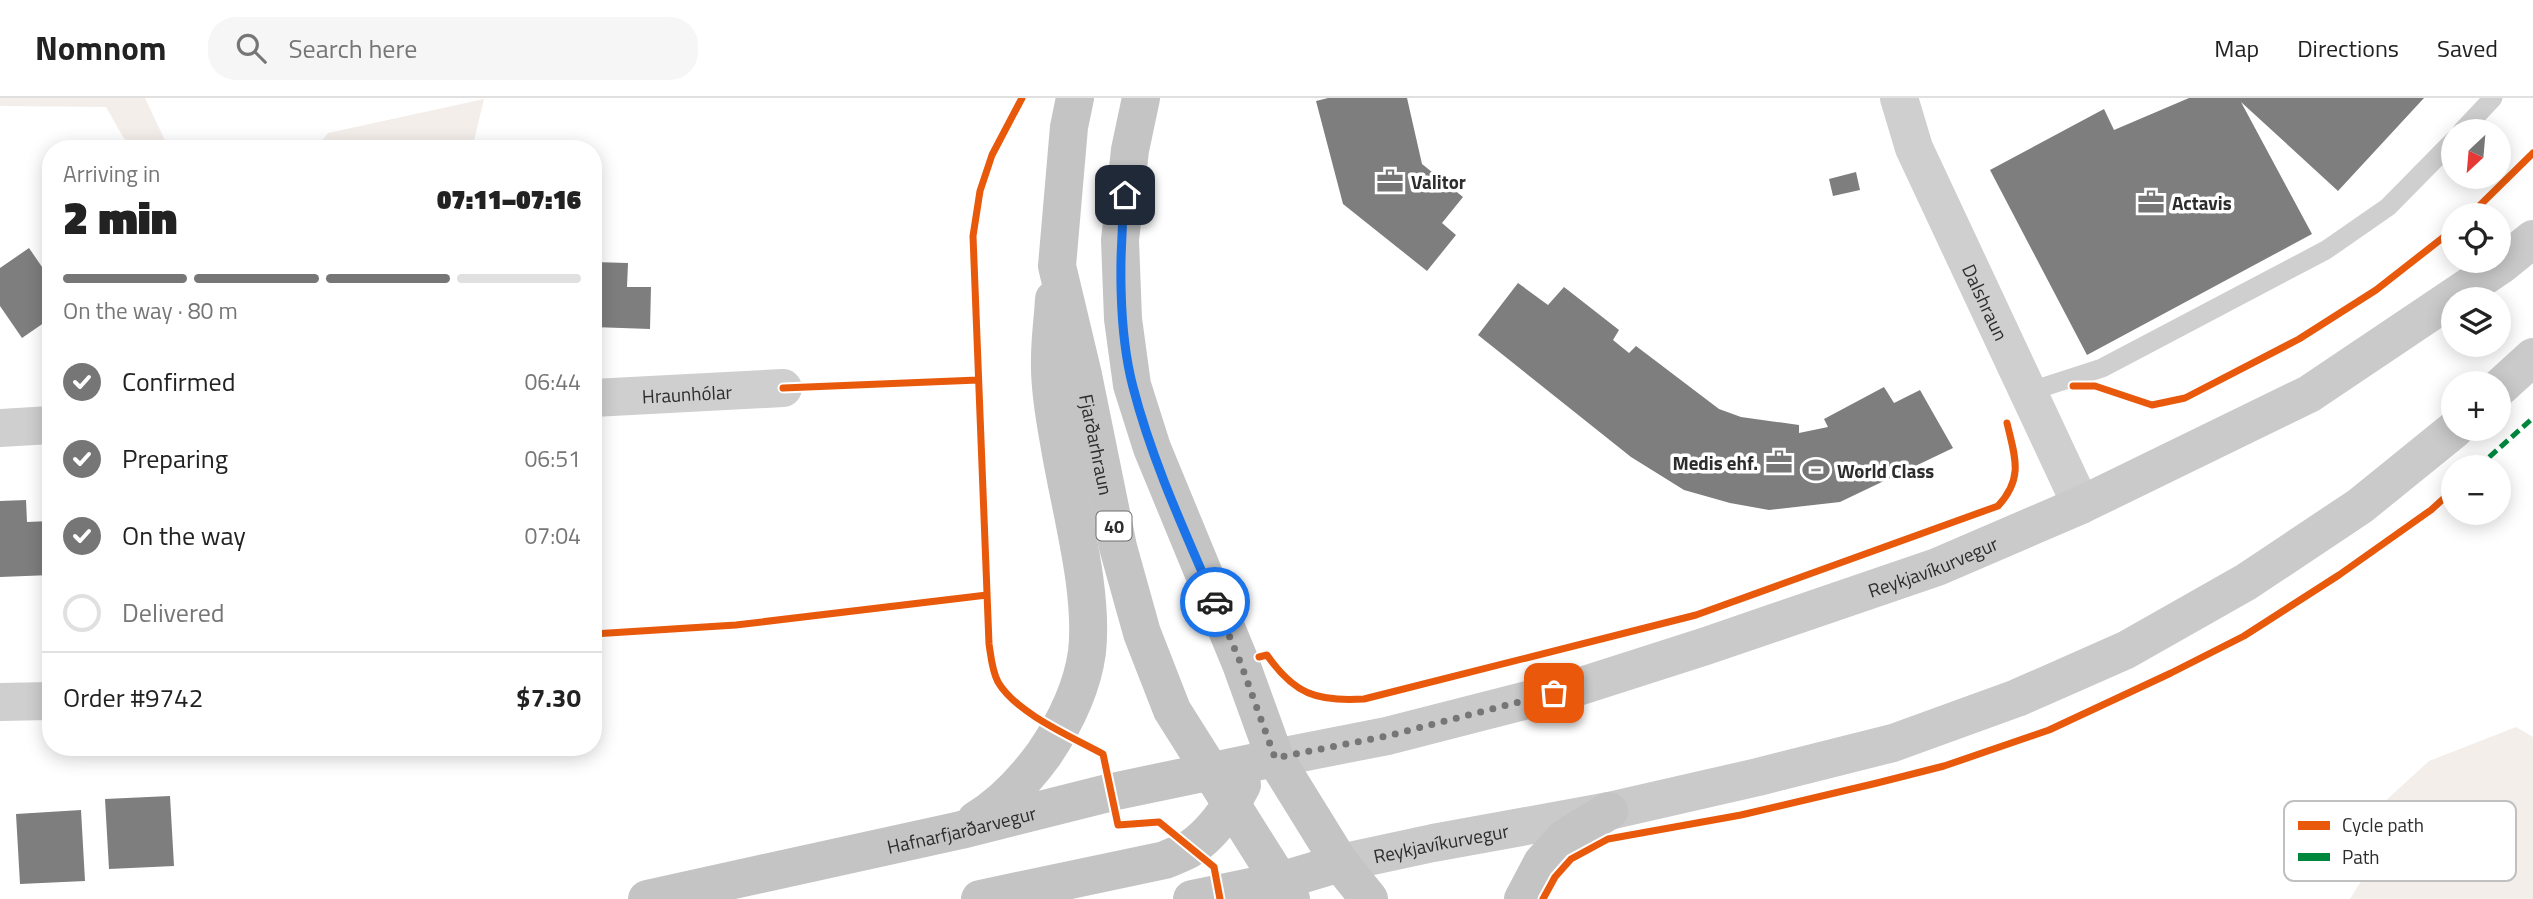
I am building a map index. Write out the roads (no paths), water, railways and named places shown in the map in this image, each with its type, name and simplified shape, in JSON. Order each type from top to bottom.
[{"type":"main road","name":"Fjarðarhraun","points":[[1075,98],[1069,127],[1057,266],[1080,362],[1118,547],[1142,633],[1172,710],[1285,890]]},
{"type":"main road","points":[[1141,98],[1130,150],[1120,240],[1123,319],[1132,385],[1152,448],[1251,692],[1262,761],[1369,899]]},
{"type":"main road","name":"Reykjavíkurvegur","points":[[1262,761],[1387,736],[1578,687],[1937,566],[2081,505],[2309,394],[2501,265],[2533,239]]},
{"type":"main road","points":[[961,830],[992,810],[1017,788],[1053,741],[1066,719],[1081,680],[1087,651],[1084,582],[1058,439],[1050,360],[1057,266]]},
{"type":"main road","points":[[2511,377],[2533,357]]},
{"type":"main road","name":"Reykjavíkurvegur","points":[[1340,863],[1609,811],[1893,743],[2017,698],[2126,650],[2246,582],[2360,506],[2441,440]]},
{"type":"main road","points":[[980,899],[1165,859],[1191,848],[1214,826],[1231,805],[1243,783],[1262,761]]},
{"type":"main road","name":"Hafnarfjarðarvegur","points":[[647,899],[961,830],[1112,792],[1262,761]]},
{"type":"main road","points":[[1522,899],[1542,863],[1566,837],[1609,811]]},
{"type":"main road","points":[[1192,899],[1285,890],[1340,863]]},
{"type":"street","name":"Dalshraun","points":[[1899,98],[1914,148],[2081,505]]},
{"type":"street","name":"Hraunhólar","points":[[602,398],[783,388]]},
{"type":"street","points":[[0,428],[42,426]]},
{"type":"street","points":[[0,702],[42,701]]},
{"type":"lane","points":[[2473,119],[2493,98]]},
{"type":"lane","points":[[2028,392],[2102,368],[2326,250],[2388,207],[2441,153]]},
{"type":"place","name":"Valitor","points":[[1390,181]]},
{"type":"place","name":"Actavis","points":[[2151,202]]},
{"type":"place","name":"Medis ehf.","points":[[1779,462]]},
{"type":"place","name":"World Class","points":[[1816,470]]}]
